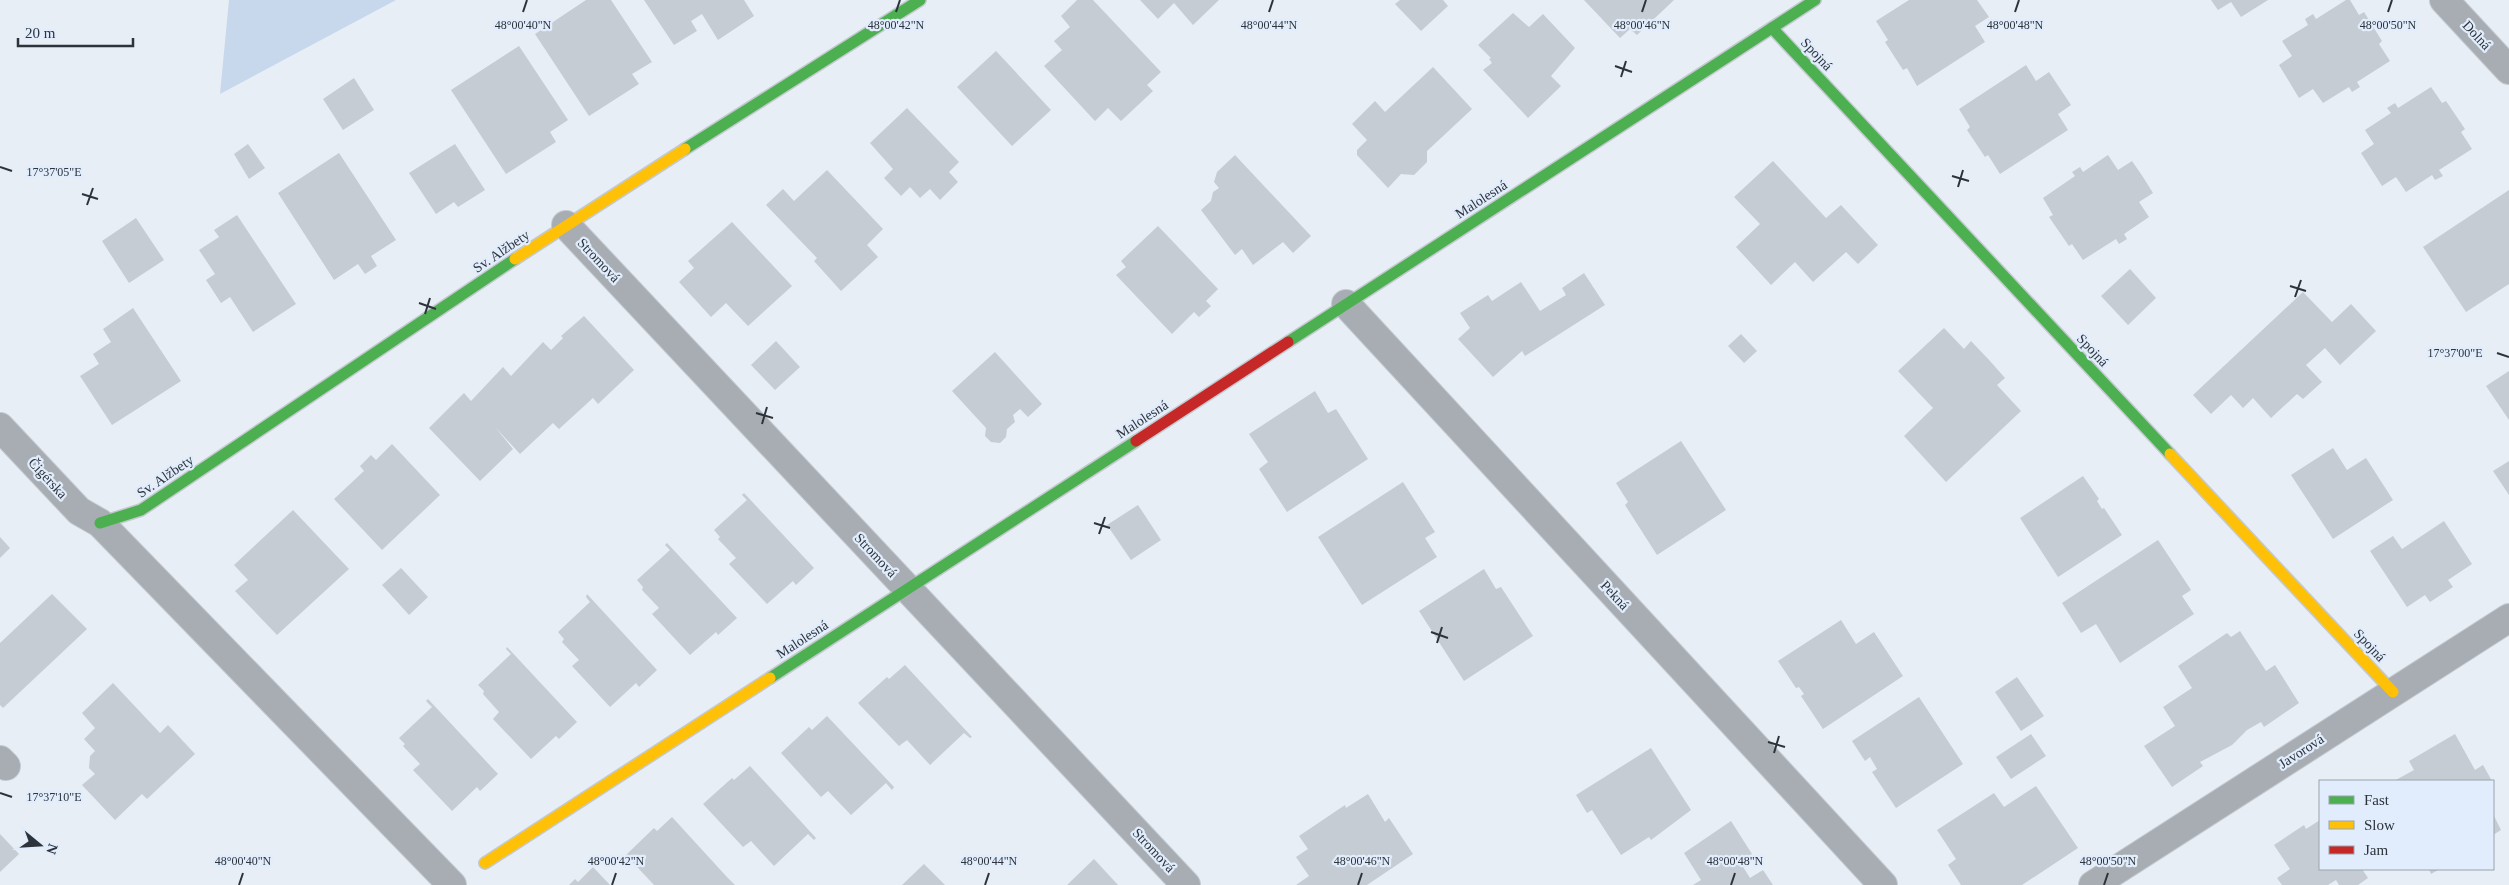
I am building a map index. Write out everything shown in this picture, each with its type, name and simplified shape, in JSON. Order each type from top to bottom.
[{"type":"street","name":"Sv. Alžbety","points":[[100,523],[141,510],[566,225],[920,0]]},
{"type":"street","name":"Malolesná","points":[[484,863],[1815,0]]},
{"type":"street","name":"Dolná","points":[[2444,0],[2509,70]]},
{"type":"street","name":"Spojná","points":[[1772,28],[2393,692]]},
{"type":"street","name":"Stromová","points":[[566,225],[1186,885]]},
{"type":"street","name":"Pekná","points":[[1346,304],[1883,885]]},
{"type":"street","name":"Čigérska","points":[[0,427],[79,511],[100,523],[452,885]]},
{"type":"street","name":"Javorová","points":[[2093,885],[2509,618]]},
{"type":"shaded area","points":[[229,0],[396,0],[220,94]]},
{"type":"building","points":[[586,0],[611,0],[652,62],[632,74],[639,84],[589,116],[535,34]]},
{"type":"building","points":[[644,0],[744,0],[754,16],[718,40],[702,14],[691,21],[697,31],[674,45]]},
{"type":"building","points":[[1077,0],[1093,0],[1161,72],[1147,85],[1153,91],[1121,121],[1108,108],[1095,121],[1044,66],[1062,50],[1054,41],[1070,27],[1061,16]]},
{"type":"building","points":[[1140,0],[1219,0],[1193,25],[1174,3],[1158,19]]},
{"type":"building","points":[[1400,0],[1443,0],[1448,6],[1421,31],[1395,4]]},
{"type":"building","points":[[1584,0],[1674,0],[1637,35],[1630,29],[1620,38]]},
{"type":"building","points":[[1909,0],[1977,0],[1989,17],[1975,26],[1985,42],[1917,86],[1907,68],[1903,70],[1885,42],[1888,40],[1876,21]]},
{"type":"building","points":[[2211,0],[2268,0],[2241,17],[2231,2],[2218,10]]},
{"type":"building","points":[[2346,0],[2350,0],[2359,15],[2364,12],[2382,41],[2379,44],[2390,61],[2357,82],[2360,87],[2352,92],[2349,87],[2323,103],[2313,89],[2299,98],[2279,65],[2292,56],[2282,41],[2308,25],[2305,19],[2313,14],[2316,19]]},
{"type":"building","points":[[1513,13],[1529,27],[1543,14],[1575,48],[1551,76],[1561,86],[1528,118],[1483,70],[1492,63],[1489,59],[1491,58],[1478,45]]},
{"type":"building","points":[[519,46],[568,120],[550,132],[556,142],[506,174],[451,90]]},
{"type":"building","points":[[996,51],[1051,110],[1012,146],[957,87]]},
{"type":"building","points":[[2026,65],[2036,81],[2049,72],[2071,105],[2058,114],[2068,130],[2000,174],[1988,155],[1985,157],[1967,130],[1970,127],[1959,109]]},
{"type":"building","points":[[1433,67],[1472,109],[1427,151],[1427,162],[1414,175],[1401,174],[1388,188],[1357,155],[1357,150],[1367,140],[1352,124],[1375,101],[1385,112]]},
{"type":"building","points":[[354,78],[374,110],[343,130],[323,99]]},
{"type":"building","points":[[2431,87],[2442,103],[2446,101],[2465,129],[2461,132],[2472,149],[2439,170],[2443,176],[2435,180],[2432,175],[2406,192],[2396,177],[2382,186],[2361,153],[2374,144],[2365,130],[2391,113],[2387,108],[2395,103],[2398,108]]},
{"type":"building","points":[[907,108],[959,162],[949,172],[958,182],[940,200],[930,189],[920,198],[910,187],[901,196],[884,178],[893,169],[870,143]]},
{"type":"building","points":[[248,144],[265,168],[249,179],[234,154]]},
{"type":"building","points":[[455,144],[485,190],[458,207],[454,202],[436,214],[409,173]]},
{"type":"building","points":[[339,153],[396,240],[371,256],[377,266],[365,274],[358,264],[334,280],[278,193]]},
{"type":"building","points":[[1235,155],[1311,236],[1293,253],[1283,242],[1253,265],[1242,249],[1235,255],[1201,210],[1211,201],[1213,192],[1219,188],[1214,182],[1217,172]]},
{"type":"building","points":[[2108,155],[2118,170],[2132,161],[2143,177],[2153,193],[2139,202],[2149,217],[2124,234],[2127,239],[2119,244],[2116,239],[2083,260],[2072,244],[2069,246],[2049,217],[2053,215],[2043,198],[2075,176],[2072,172],[2080,167],[2083,172]]},
{"type":"building","points":[[1773,161],[1826,218],[1841,205],[1878,245],[1858,264],[1846,252],[1813,282],[1795,262],[1771,285],[1736,247],[1760,224],[1734,197]]},
{"type":"building","points":[[827,170],[883,229],[867,245],[878,257],[841,291],[814,261],[817,258],[766,205],[783,189],[794,201]]},
{"type":"building","points":[[2509,190],[2509,284],[2466,312],[2423,247]]},
{"type":"building","points":[[237,215],[296,304],[253,332],[230,297],[221,303],[206,280],[215,274],[199,250],[219,237],[214,230]]},
{"type":"building","points":[[136,218],[164,260],[129,283],[102,241]]},
{"type":"building","points":[[732,222],[792,286],[748,326],[726,303],[711,317],[679,282],[694,268],[688,261]]},
{"type":"building","points":[[1158,226],[1218,289],[1206,301],[1211,306],[1199,317],[1194,312],[1172,334],[1116,275],[1126,267],[1121,261]]},
{"type":"building","points":[[2130,269],[2156,298],[2128,325],[2101,296]]},
{"type":"building","points":[[1584,273],[1605,305],[1525,356],[1522,351],[1493,377],[1458,339],[1470,328],[1460,313],[1488,295],[1492,301],[1521,282],[1540,311],[1566,295],[1562,288]]},
{"type":"building","points":[[2303,292],[2332,322],[2351,304],[2376,331],[2340,365],[2325,348],[2306,365],[2322,382],[2303,399],[2297,394],[2271,418],[2253,398],[2243,408],[2231,395],[2211,414],[2193,395]]},
{"type":"building","points":[[133,308],[181,381],[112,425],[80,376],[99,364],[93,354],[111,342],[103,329]]},
{"type":"building","points":[[584,316],[634,370],[598,404],[593,398],[559,429],[553,423],[520,454],[495,427],[513,449],[480,481],[429,428],[464,393],[471,401],[503,367],[511,376],[543,342],[551,350],[563,338],[561,336]]},
{"type":"building","points":[[1944,328],[1964,349],[1971,341],[1990,361],[2005,378],[1997,385],[2021,411],[1946,482],[1904,436],[1933,408],[1898,371]]},
{"type":"building","points":[[1741,334],[1757,351],[1744,363],[1728,346]]},
{"type":"building","points":[[776,341],[800,367],[775,390],[751,365]]},
{"type":"building","points":[[995,352],[1042,404],[1028,417],[1020,409],[1013,415],[1015,422],[1007,429],[1006,437],[1000,443],[991,442],[985,436],[986,428],[952,391]]},
{"type":"building","points":[[2509,371],[2509,420],[2486,386]]},
{"type":"building","points":[[1315,391],[1328,413],[1336,409],[1368,459],[1287,512],[1259,469],[1268,462],[1249,434]]},
{"type":"building","points":[[1681,441],[1726,510],[1657,555],[1625,505],[1628,502],[1616,483]]},
{"type":"building","points":[[392,444],[440,495],[382,550],[334,499],[364,471],[360,466],[371,455],[376,460]]},
{"type":"building","points":[[2333,448],[2347,470],[2366,458],[2393,500],[2333,539],[2291,475]]},
{"type":"building","points":[[2509,461],[2509,495],[2493,471]]},
{"type":"building","points":[[2083,476],[2099,499],[2097,501],[2102,509],[2104,508],[2122,535],[2058,577],[2020,518]]},
{"type":"building","points":[[1403,482],[1435,532],[1425,538],[1437,557],[1362,605],[1318,537]]},
{"type":"building","points":[[744,493],[814,568],[796,585],[793,581],[767,604],[729,564],[736,558],[718,539],[720,537],[714,530],[747,500],[742,495]]},
{"type":"building","points":[[1138,505],[1161,540],[1131,560],[1107,525]]},
{"type":"building","points":[[293,510],[349,569],[277,635],[235,591],[248,580],[234,565]]},
{"type":"building","points":[[2444,521],[2472,564],[2448,580],[2453,587],[2430,602],[2425,595],[2407,607],[2370,551],[2393,536],[2402,549]]},
{"type":"building","points":[[0,537],[10,548],[0,558]]},
{"type":"building","points":[[2158,540],[2191,590],[2182,596],[2194,614],[2120,663],[2096,624],[2081,633],[2062,603]]},
{"type":"building","points":[[667,543],[737,618],[718,635],[716,632],[690,655],[652,614],[659,608],[642,590],[643,587],[637,580],[670,550],[665,545]]},
{"type":"building","points":[[401,568],[428,597],[409,615],[382,585]]},
{"type":"building","points":[[1484,569],[1496,589],[1501,587],[1533,636],[1464,681],[1419,611]]},
{"type":"building","points":[[52,594],[87,629],[3,708],[0,705],[0,643]]},
{"type":"building","points":[[587,594],[657,670],[639,687],[636,683],[610,707],[572,666],[579,660],[562,642],[564,639],[558,632],[590,602],[586,597]]},
{"type":"building","points":[[1841,620],[1856,644],[1874,632],[1903,676],[1823,729],[1801,696],[1804,694],[1799,687],[1796,688],[1778,661]]},
{"type":"building","points":[[2240,631],[2266,671],[2275,665],[2299,703],[2264,727],[2261,722],[2247,730],[2232,745],[2200,762],[2203,766],[2172,787],[2144,746],[2175,726],[2163,707],[2192,688],[2178,666],[2227,633],[2231,637]]},
{"type":"building","points":[[507,647],[577,722],[559,739],[556,736],[531,759],[493,719],[499,712],[483,694],[484,691],[478,685],[511,654],[506,649]]},
{"type":"building","points":[[905,665],[972,737],[970,738],[964,733],[930,765],[907,740],[899,746],[858,703],[887,677],[889,679]]},
{"type":"building","points":[[2017,677],[2044,716],[2021,731],[1995,692]]},
{"type":"building","points":[[113,683],[160,733],[168,725],[195,754],[147,799],[142,794],[115,820],[82,785],[95,774],[89,768],[90,756],[95,751],[84,739],[95,728],[82,713]]},
{"type":"building","points":[[1919,697],[1963,764],[1896,808],[1872,772],[1877,769],[1870,757],[1865,761],[1852,741]]},
{"type":"building","points":[[428,699],[498,774],[480,791],[477,787],[452,811],[413,770],[420,764],[403,746],[405,744],[399,738],[432,707],[426,701]]},
{"type":"building","points":[[827,716],[894,787],[892,790],[886,783],[851,815],[828,791],[821,797],[781,753],[809,727],[812,730]]},
{"type":"building","points":[[2031,734],[2046,756],[2011,779],[1996,757]]},
{"type":"building","points":[[2455,734],[2475,770],[2483,765],[2491,780],[2396,780],[2414,770],[2409,761]]},
{"type":"building","points":[[1651,748],[1691,810],[1651,840],[1649,837],[1621,855],[1592,810],[1587,813],[1576,795]]},
{"type":"building","points":[[750,766],[816,838],[814,840],[808,834],[774,866],[751,841],[743,847],[703,804],[732,778],[734,780]]},
{"type":"building","points":[[2036,786],[2078,848],[2022,885],[1961,885],[1948,865],[1956,859],[1937,830],[1994,793],[2004,807]]},
{"type":"building","points":[[1368,794],[1385,822],[1389,818],[1413,854],[1367,885],[1296,885],[1309,876],[1296,857],[1308,849],[1299,836],[1345,805],[1346,808]]},
{"type":"building","points":[[2494,816],[2501,830],[2494,834]]},
{"type":"building","points":[[672,817],[735,885],[654,885],[626,855],[654,828],[657,831]]},
{"type":"building","points":[[1731,821],[1752,854],[1740,862],[1750,878],[1763,870],[1773,885],[1693,885],[1701,880],[1684,853]]},
{"type":"building","points":[[2319,821],[2319,870],[2363,870],[2368,878],[2358,885],[2339,885],[2336,880],[2328,885],[2282,885],[2277,878],[2290,869],[2274,845],[2304,825],[2306,829]]},
{"type":"building","points":[[0,834],[19,854],[0,872]]},
{"type":"building","points":[[1094,859],[1118,885],[1067,885]]},
{"type":"building","points":[[924,864],[945,885],[902,885]]},
{"type":"building","points":[[593,867],[610,885],[569,885],[575,879],[578,882]]},
{"type":"building","points":[[2429,870],[2438,870],[2431,874]]},
{"type":"traffic: fast","points":[[685,149],[920,0]]},
{"type":"traffic: fast","points":[[1288,342],[1815,0]]},
{"type":"traffic: fast","points":[[1772,28],[2170,454]]},
{"type":"traffic: fast","points":[[100,523],[141,510],[515,259]]},
{"type":"traffic: fast","points":[[770,678],[1136,441]]},
{"type":"traffic: slow","points":[[515,259],[685,149]]},
{"type":"traffic: slow","points":[[2170,454],[2393,692]]},
{"type":"traffic: slow","points":[[485,863],[770,678]]},
{"type":"traffic: jam","points":[[1136,441],[1288,342]]}]
